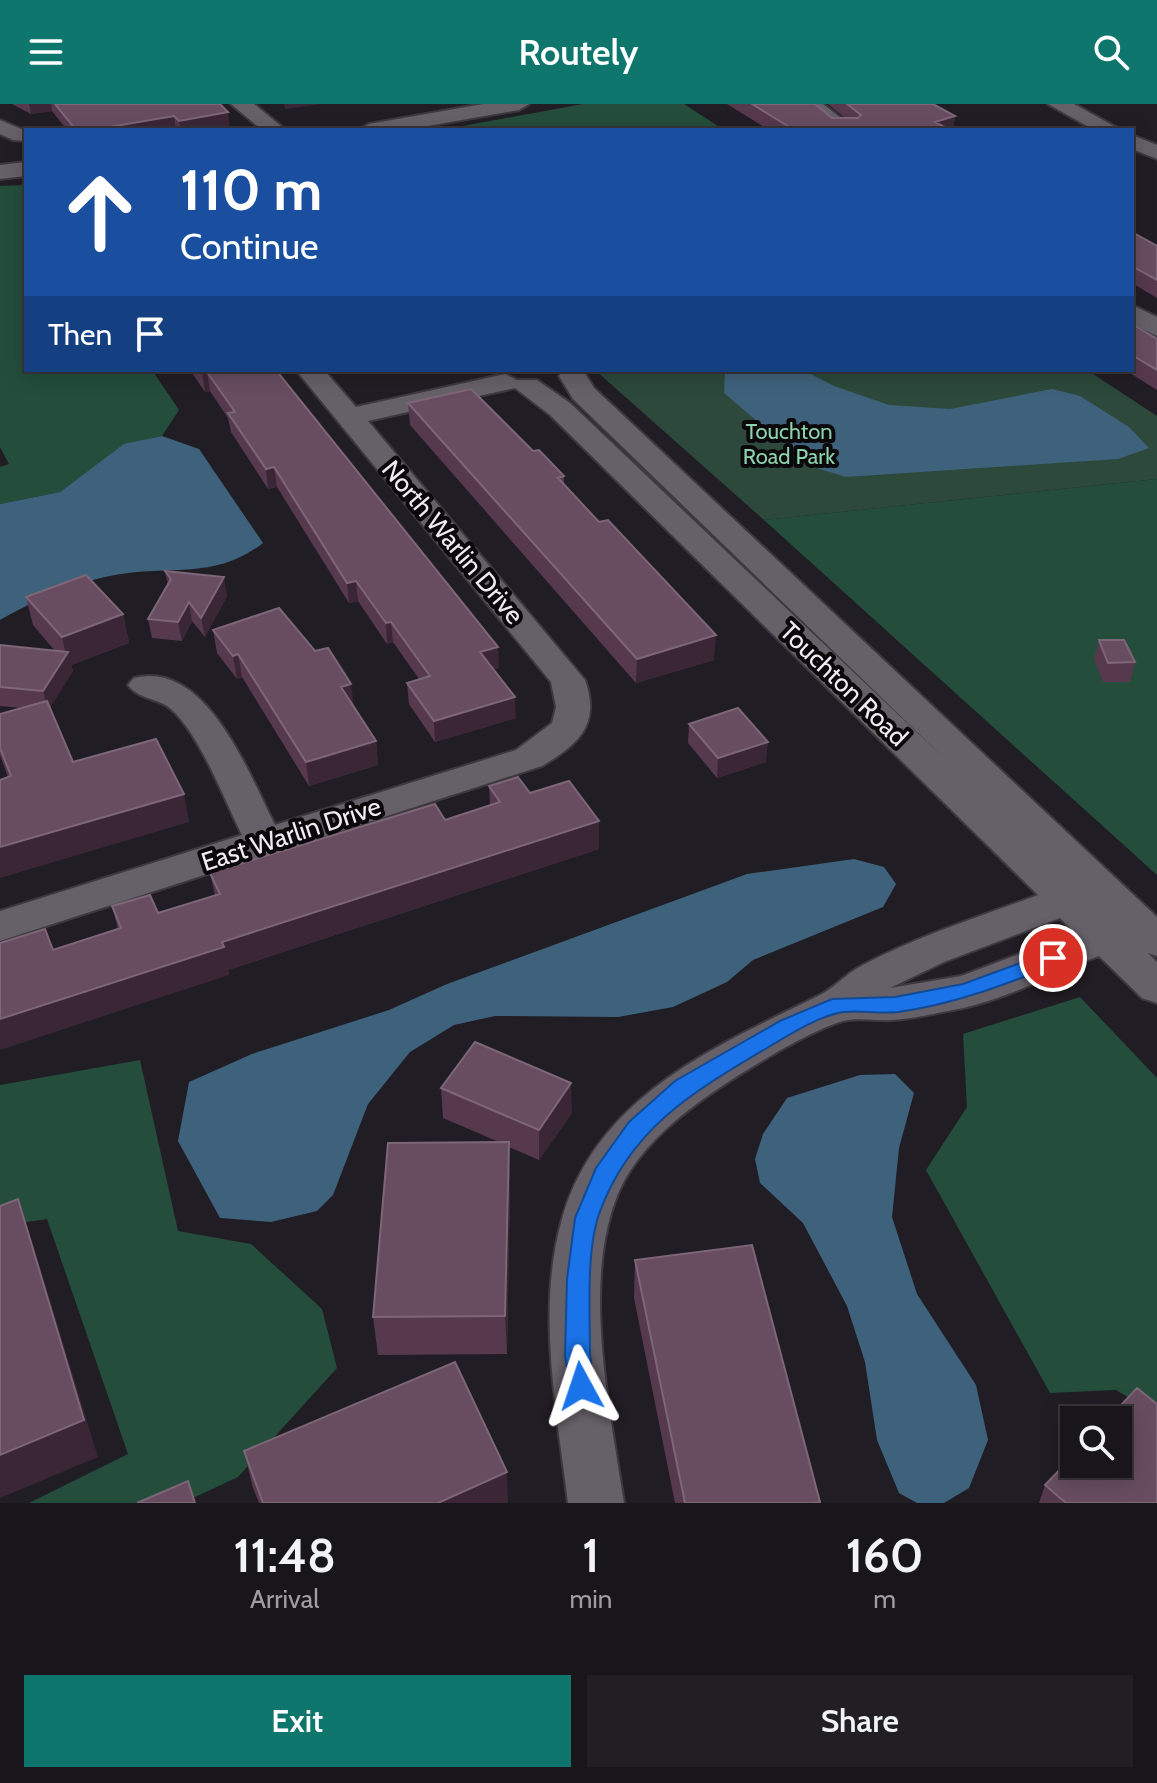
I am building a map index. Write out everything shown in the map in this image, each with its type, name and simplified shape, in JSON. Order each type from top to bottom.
[{"type":"street","points":[[241,104],[272,128]]},
{"type":"street","points":[[381,128],[519,104]]},
{"type":"street","points":[[810,104],[842,128]]},
{"type":"street","points":[[1058,104],[1106,128]]},
{"type":"street","points":[[0,126],[20,136]]},
{"type":"street","points":[[1134,142],[1157,153]]},
{"type":"street","points":[[0,172],[24,169]]},
{"type":"street","points":[[1134,314],[1157,328]]},
{"type":"street","name":"North Warlin Drive","points":[[312,372],[568,680],[576,699],[572,723]]},
{"type":"street","points":[[422,391],[466,372]]},
{"type":"street","name":"Touchton Road","points":[[507,379],[552,384],[576,373],[583,393],[1084,894]]},
{"type":"street","points":[[342,409],[422,391],[507,379]]},
{"type":"street","name":"Touchton Road","points":[[507,379],[560,409],[1084,894],[1134,934],[1157,987]]},
{"type":"street","points":[[146,685],[182,699],[202,721],[265,842]]},
{"type":"street","name":"East Warlin Drive","points":[[0,926],[529,758],[558,741],[572,723]]},
{"type":"street","points":[[596,1503],[578,1357],[579,1279],[586,1218],[604,1175],[636,1129],[683,1087],[788,1026],[840,1005],[872,978],[1084,894]]},
{"type":"street","points":[[840,1005],[895,1004],[967,991],[1134,934]]},
{"type":"street","points":[[931,953],[967,991]]},
{"type":"green space","points":[[583,104],[684,104],[721,128],[452,128]]},
{"type":"green space","points":[[24,185],[24,372],[153,372],[179,410],[162,436],[124,445],[60,492],[0,504],[0,467],[9,464],[0,447],[0,186]]},
{"type":"green space","name":"Touchton Road Park","points":[[597,372],[1090,372],[1157,416],[1157,479],[764,520]]},
{"type":"green space","points":[[1157,479],[1157,875],[764,520]]},
{"type":"green space","points":[[1080,997],[1157,1078],[1157,1415],[1116,1390],[1050,1393],[926,1170],[967,1107],[963,1034]]},
{"type":"green space","points":[[140,1060],[178,1231],[251,1244],[322,1309],[337,1368],[238,1477],[182,1503],[29,1503],[128,1454],[47,1219],[0,1226],[0,1085]]},
{"type":"water","points":[[807,372],[834,386],[889,405],[950,409],[1052,389],[1080,396],[1129,427],[1149,448],[1118,459],[846,477],[810,466],[724,393],[725,373]]},
{"type":"water","points":[[162,436],[199,449],[263,543],[229,562],[212,567],[121,574],[88,581],[44,597],[0,620],[0,504],[60,492],[124,444]]},
{"type":"water","points":[[854,859],[884,867],[896,884],[883,907],[753,960],[727,982],[673,1007],[618,1017],[495,1016],[454,1025],[410,1052],[368,1104],[333,1195],[317,1211],[271,1222],[220,1218],[178,1141],[189,1082],[252,1054],[389,1010],[447,984],[747,874]]},
{"type":"water","points":[[895,1074],[914,1093],[899,1148],[892,1217],[917,1294],[976,1385],[988,1440],[969,1488],[944,1503],[917,1503],[899,1493],[877,1440],[865,1362],[847,1306],[803,1223],[760,1183],[755,1159],[763,1134],[787,1098],[860,1075]]},
{"type":"building","points":[[55,104],[220,104],[228,112],[179,121],[174,116],[104,128],[74,128]]},
{"type":"building","points":[[752,104],[815,104],[832,118],[858,118],[861,115],[847,104],[933,104],[955,116],[935,122],[946,128],[791,128]]},
{"type":"building","points":[[1134,233],[1157,246],[1157,280],[1134,267]]},
{"type":"building","points":[[1134,325],[1157,339],[1157,370],[1134,356]]},
{"type":"building","points":[[207,372],[278,372],[498,647],[480,652],[515,697],[434,721],[407,683],[430,676],[391,622],[386,623],[356,581],[347,583],[274,467],[266,469],[228,413],[235,412]]},
{"type":"building","points":[[471,389],[533,451],[539,450],[564,476],[558,478],[599,522],[608,520],[716,635],[637,659],[408,403]]},
{"type":"building","points":[[165,571],[224,577],[201,618],[189,602],[178,622],[148,619],[171,579]]},
{"type":"building","points":[[86,575],[123,614],[62,637],[26,597]]},
{"type":"building","points":[[279,608],[315,651],[328,648],[351,684],[341,687],[376,741],[306,762],[238,654],[233,656],[213,630]]},
{"type":"building","points":[[1099,640],[1124,640],[1135,662],[1108,663]]},
{"type":"building","points":[[0,645],[68,652],[43,691],[0,687]]},
{"type":"building","points":[[47,701],[73,762],[156,739],[184,794],[0,847],[0,780],[11,776],[0,748],[0,714]]},
{"type":"building","points":[[738,708],[768,742],[718,758],[689,724]]},
{"type":"building","points":[[518,777],[530,793],[569,781],[599,821],[222,942],[224,947],[0,1019],[0,943],[45,929],[53,950],[121,928],[112,906],[150,895],[158,913],[220,894],[210,873],[435,804],[445,820],[500,802],[489,786]]},
{"type":"building","points":[[475,1042],[571,1083],[539,1130],[441,1088]]},
{"type":"building","points":[[509,1142],[505,1316],[373,1317],[388,1143]]},
{"type":"building","points":[[18,1199],[84,1420],[0,1455],[0,1206]]},
{"type":"building","points":[[752,1245],[820,1502],[685,1503],[635,1260]]},
{"type":"building","points":[[455,1362],[507,1472],[438,1503],[263,1503],[244,1451]]},
{"type":"building","points":[[1137,1388],[1157,1404],[1157,1503],[1066,1503],[1045,1485],[1060,1469],[1060,1478],[1132,1478],[1132,1406],[1120,1406]]},
{"type":"building","points":[[188,1481],[195,1503],[137,1503]]},
{"type":"route","points":[[581,1386],[578,1357],[579,1279],[586,1218],[604,1175],[636,1129],[683,1087],[788,1026],[840,1005],[895,1004],[967,991],[1053,958]]}]
